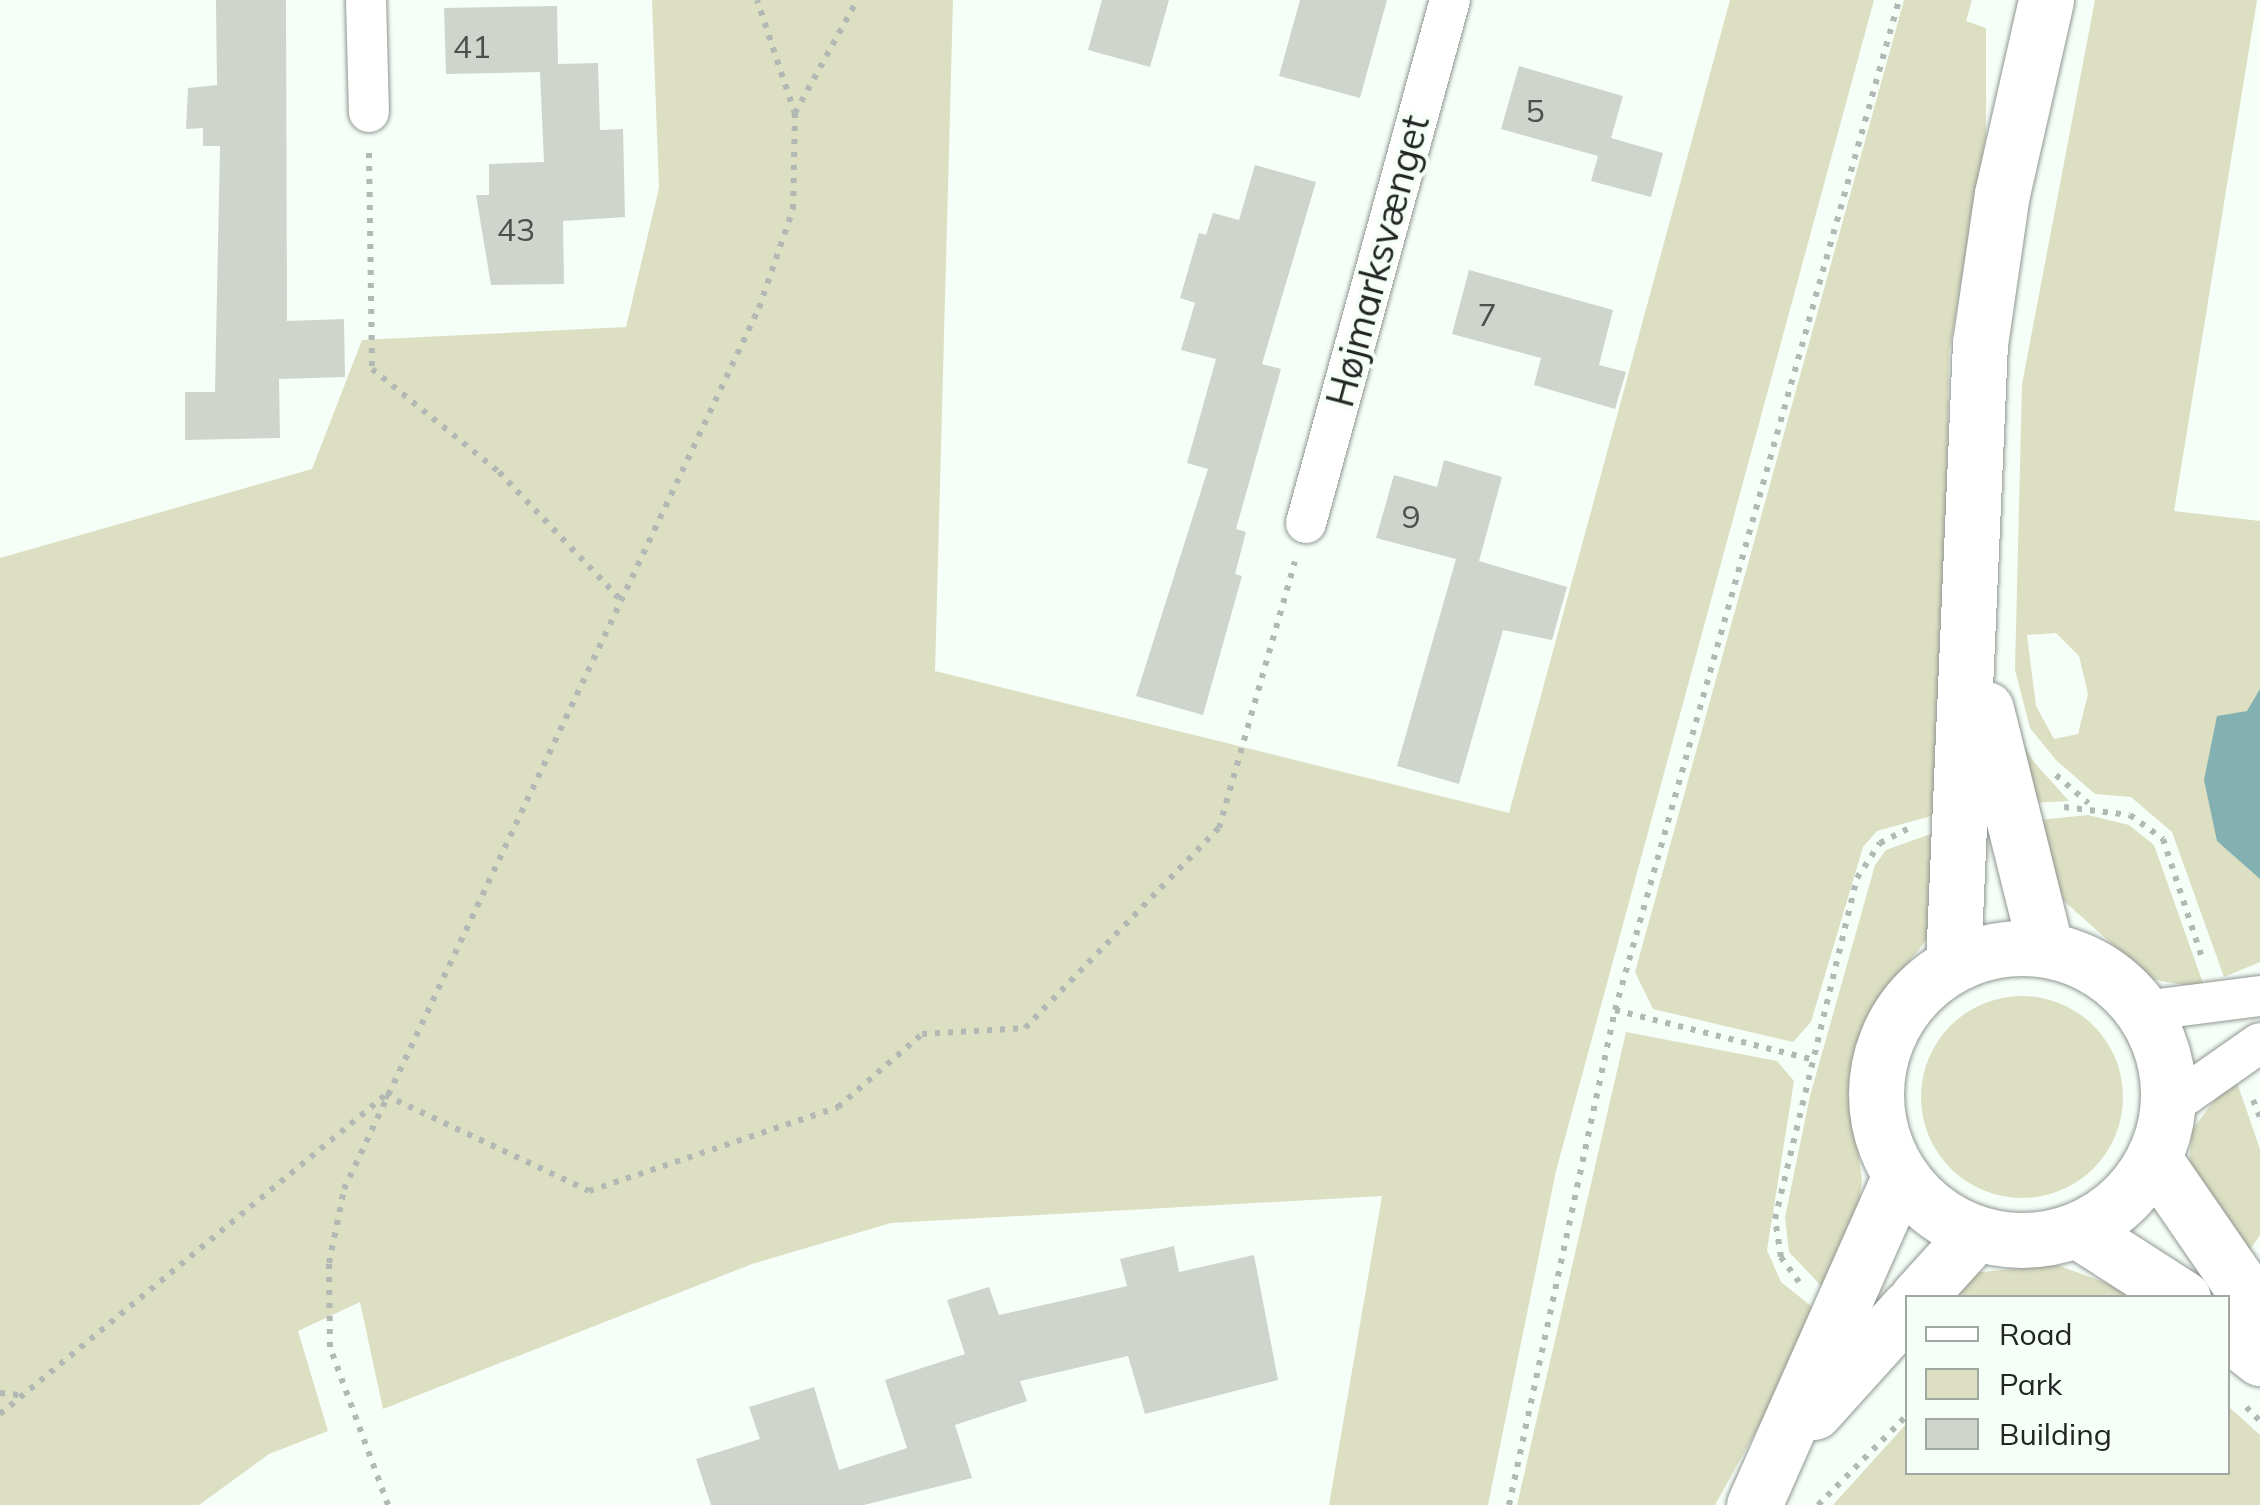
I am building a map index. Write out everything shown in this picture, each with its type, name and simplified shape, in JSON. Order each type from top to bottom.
[{"type":"street","points":[[366,0],[369,112]]},
{"type":"street","name":"Højmarksvænget","points":[[1306,522],[1450,0]]},
{"type":"street","points":[[1953,964],[1980,344],[2002,194],[2046,0]]},
{"type":"street","points":[[1968,618],[2005,814],[2046,949]]},
{"type":"street","points":[[2260,1043],[2195,1080],[2160,1133],[2134,1189],[2077,1230],[2044,1239],[1976,1234],[1920,1200],[1900,1175],[1876,1110],[1885,1041],[1913,998],[1953,964],[2014,947],[2046,949],[2108,975],[2143,1012],[2164,1058],[2160,1133],[2260,1313]]},
{"type":"street","points":[[2143,1012],[2260,996]]},
{"type":"street","points":[[1754,1505],[1791,1436],[1900,1175]]},
{"type":"street","points":[[2077,1230],[2178,1295]]},
{"type":"street","points":[[1919,1295],[1976,1234]]},
{"type":"street","points":[[1791,1436],[1905,1311]]},
{"type":"street","points":[[2230,1335],[2260,1358]]},
{"type":"path","points":[[388,1505],[330,1347],[330,1280],[344,1188],[759,308],[793,209],[795,114],[757,0]]},
{"type":"path","points":[[795,114],[857,0]]},
{"type":"path","points":[[1509,1505],[1615,1010],[1899,0]]},
{"type":"path","points":[[369,112],[372,369],[499,472],[621,600]]},
{"type":"path","points":[[386,1095],[589,1191],[838,1107],[922,1034],[1025,1028],[1219,828],[1306,522]]},
{"type":"path","points":[[1615,1010],[1814,1060]]},
{"type":"path","points":[[0,1414],[386,1095]]},
{"type":"path","points":[[0,1393],[20,1395]]},
{"type":"path","points":[[1818,1505],[1905,1417]]},
{"type":"green space","points":[[652,0],[953,0],[935,671],[1509,813],[1730,0],[1874,0],[1556,1171],[1488,1505],[1329,1505],[1382,1196],[891,1223],[752,1264],[383,1409],[360,1302],[298,1331],[328,1431],[269,1454],[199,1505],[0,1505],[0,558],[312,469],[362,340],[626,327],[659,188]]},
{"type":"green space","points":[[1904,0],[1972,0],[1966,21],[1986,28],[1986,135],[1949,354],[1942,813],[1877,831],[1863,847],[1811,1022],[1793,1042],[1653,1009],[1635,972]]},
{"type":"green space","points":[[2095,0],[2257,0],[2174,511],[2260,521],[2260,962],[2224,977],[2172,832],[2131,797],[2095,794],[2056,760],[2030,728],[2015,670],[2022,384]],"holes":[[[2056,633],[2079,656],[2088,694],[2078,734],[2054,739],[2036,706],[2027,635]]]},
{"type":"green space","points":[[2006,714],[2034,762],[2069,801],[2024,803]]},
{"type":"green space","points":[[2088,815],[2129,825],[2154,845],[2205,989],[2151,979],[2064,901],[2029,821]]},
{"type":"green space","points":[[1936,832],[1932,933],[1881,997],[1849,1088],[1862,1180],[1855,1239],[1827,1292],[1789,1252],[1785,1217],[1810,1096],[1875,865],[1886,850]]},
{"type":"green space","points":[[2022,996],[2061,1003],[2094,1025],[2116,1058],[2123,1097],[2116,1136],[2094,1169],[2061,1191],[2022,1198],[1983,1191],[1950,1169],[1928,1136],[1921,1097],[1928,1058],[1950,1025],[1983,1003]]},
{"type":"green space","points":[[1626,1032],[1777,1061],[1794,1081],[1767,1250],[1781,1282],[1821,1314],[1715,1505],[1517,1505]]},
{"type":"green space","points":[[2234,1074],[2260,1149],[2260,1235],[2244,1258],[2188,1176],[2192,1130]]},
{"type":"green space","points":[[2057,1265],[2140,1295],[1944,1295],[1970,1273]]},
{"type":"green space","points":[[2230,1408],[2260,1435],[2260,1505],[1833,1505],[1905,1425],[1905,1475],[2230,1475]]},
{"type":"water","points":[[2260,689],[2260,879],[2217,841],[2204,780],[2217,716],[2247,711]]},
{"type":"building","points":[[216,0],[286,0],[287,321],[344,319],[345,377],[279,379],[280,438],[185,440],[185,392],[215,392],[220,146],[203,146],[203,128],[186,129],[188,88],[217,85]]},
{"type":"building","points":[[1102,0],[1169,0],[1150,67],[1088,50]]},
{"type":"building","points":[[1300,0],[1387,0],[1360,98],[1279,76]]},
{"type":"building","points":[[557,6],[558,64],[598,63],[600,130],[623,129],[625,217],[563,221],[564,284],[491,285],[476,195],[489,195],[489,164],[544,162],[540,72],[446,74],[444,8]]},
{"type":"building","points":[[1519,66],[1623,96],[1611,138],[1663,153],[1651,197],[1591,181],[1598,156],[1501,129]]},
{"type":"building","points":[[1255,165],[1316,182],[1262,364],[1281,369],[1236,529],[1246,532],[1235,574],[1242,576],[1203,715],[1136,696],[1208,469],[1187,463],[1216,359],[1181,350],[1195,303],[1180,298],[1199,233],[1206,235],[1213,213],[1239,220]]},
{"type":"building","points":[[1469,270],[1613,310],[1599,365],[1626,372],[1615,409],[1534,385],[1541,358],[1452,334]]},
{"type":"building","points":[[1444,460],[1502,477],[1479,561],[1567,587],[1552,640],[1503,630],[1459,784],[1397,766],[1456,559],[1376,538],[1394,475],[1437,487]]},
{"type":"building","points":[[1174,1246],[1179,1272],[1254,1255],[1278,1380],[1145,1414],[1128,1356],[1020,1381],[1027,1401],[955,1425],[972,1478],[864,1505],[711,1505],[696,1459],[760,1439],[749,1407],[814,1387],[839,1470],[907,1448],[885,1380],[965,1354],[947,1300],[989,1287],[999,1315],[1127,1286],[1120,1259]]}]
